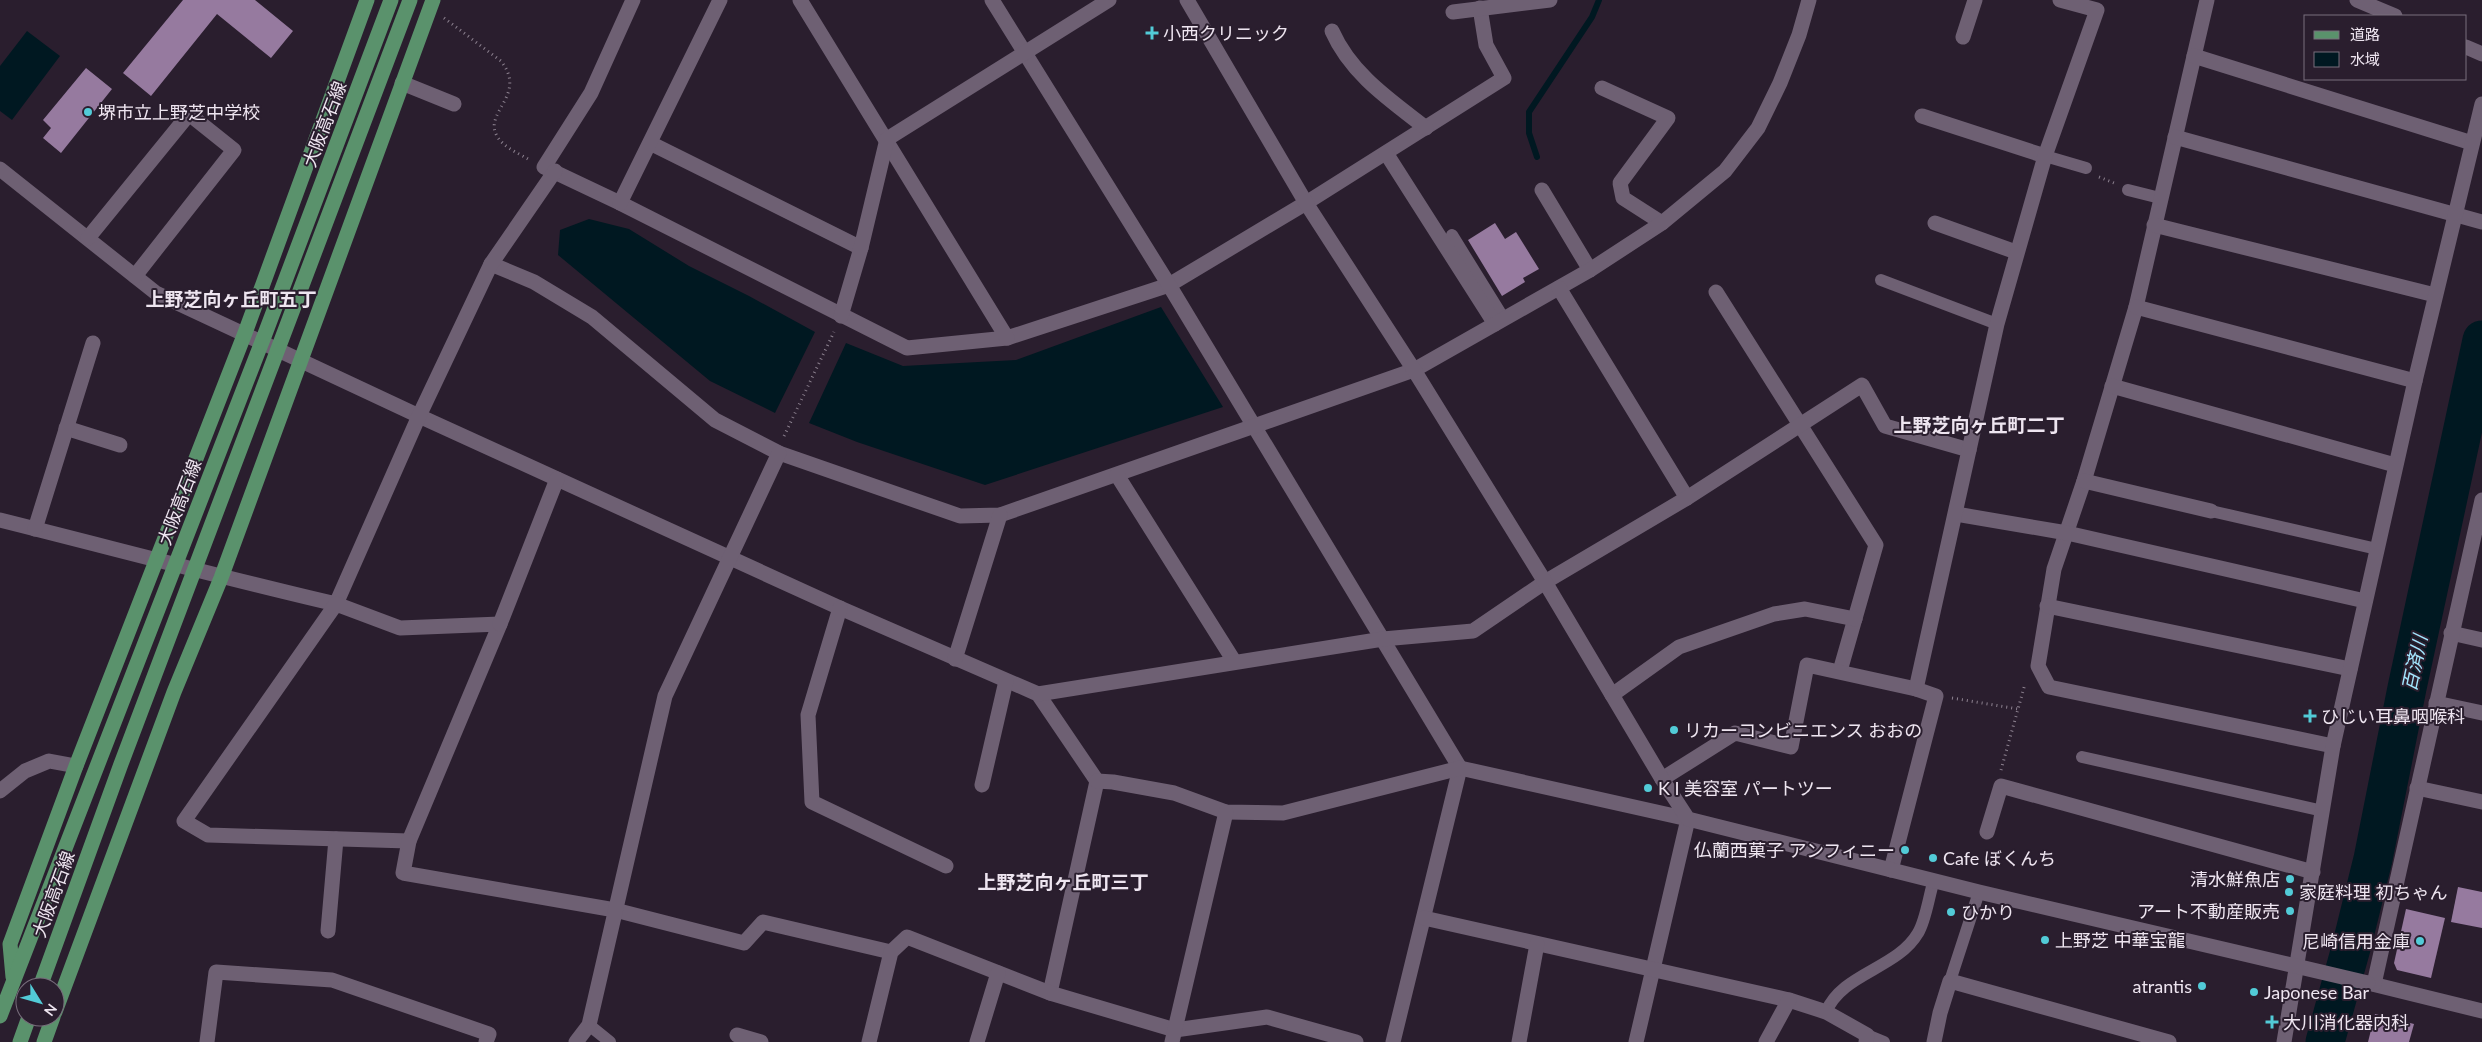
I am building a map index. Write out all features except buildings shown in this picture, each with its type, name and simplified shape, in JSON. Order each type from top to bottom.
[{"type":"main road","points":[[13,980],[10,944],[76,766],[245,333],[367,0]]},
{"type":"main road","name":"大阪高石線","points":[[0,1016],[265,334],[391,0]]},
{"type":"main road","name":"大阪高石線","points":[[44,977],[121,764],[410,0]]},
{"type":"main road","points":[[65,985],[174,692],[221,578],[431,6]]},
{"type":"main road","points":[[20,1042],[25,1027]]},
{"type":"main road","points":[[44,1042],[49,1027]]},
{"type":"street","points":[[409,841],[208,835],[184,821],[336,604],[419,416],[491,264],[549,169],[591,93],[633,0]]},
{"type":"street","points":[[620,203],[720,0]]},
{"type":"street","points":[[800,0],[1007,338]]},
{"type":"street","points":[[992,0],[1169,285],[1460,768],[1393,1042]]},
{"type":"street","points":[[841,316],[861,248],[887,140],[1109,0]]},
{"type":"street","points":[[1187,0],[1306,203],[1414,370],[1545,582],[1662,780],[1688,819],[1636,1042]]},
{"type":"street","points":[[1453,12],[1550,0]]},
{"type":"street","points":[[491,264],[534,282],[592,317],[715,420],[779,453],[960,516],[1000,515],[1414,370],[1590,270],[1662,223],[1724,171],[1758,128],[1780,83],[1799,35],[1809,0]]},
{"type":"street","points":[[1963,37],[1975,0]]},
{"type":"street","points":[[1916,689],[1997,324],[2016,252],[2045,156],[2097,10],[2060,0]]},
{"type":"street","points":[[2207,0],[2136,307],[2084,480],[2054,569],[2038,666],[2049,687],[2333,746]]},
{"type":"street","points":[[2357,0],[2392,15]]},
{"type":"street","points":[[549,169],[907,348],[1007,338],[1169,285],[1306,203],[1504,78],[1486,46],[1480,8]]},
{"type":"street","points":[[1332,31],[1340,50],[1372,86],[1426,128]]},
{"type":"street","points":[[2467,47],[2482,54]]},
{"type":"street","points":[[2194,56],[2472,143]]},
{"type":"street","points":[[402,83],[454,104]]},
{"type":"street","points":[[1602,88],[1668,118],[1620,183],[1623,198],[1662,223]]},
{"type":"street","points":[[2282,1039],[2303,968],[2313,872],[2333,746],[2435,295],[2468,219],[2472,143],[2482,104]]},
{"type":"street","points":[[88,238],[189,114],[234,150],[135,276]]},
{"type":"street","points":[[1922,116],[2045,156]]},
{"type":"street","points":[[2175,137],[2468,219]]},
{"type":"street","points":[[650,143],[861,248]]},
{"type":"street","points":[[1386,153],[1499,322]]},
{"type":"street","points":[[0,169],[156,293],[730,558],[955,659],[1038,694],[1234,661],[1382,639],[1473,630],[1545,582],[1686,498],[1862,385],[1885,426],[1969,450]]},
{"type":"street","points":[[1542,190],[1590,270]]},
{"type":"street","points":[[1935,223],[2016,252]]},
{"type":"street","points":[[2154,225],[2435,295]]},
{"type":"street","points":[[1560,288],[1686,498]]},
{"type":"street","points":[[1716,292],[1876,545],[1840,671]]},
{"type":"street","points":[[2136,307],[2415,381]]},
{"type":"street","points":[[35,529],[93,342]]},
{"type":"street","points":[[2112,386],[2396,464]]},
{"type":"street","points":[[66,428],[120,446]]},
{"type":"street","points":[[576,1042],[589,1025],[665,696],[779,453]]},
{"type":"street","points":[[1117,475],[1234,661]]},
{"type":"street","points":[[556,478],[500,624],[409,841],[403,873],[615,910],[744,942],[763,922],[891,952]]},
{"type":"street","points":[[2084,480],[2210,511]]},
{"type":"street","points":[[2371,984],[2482,500]]},
{"type":"street","points":[[1956,514],[2067,533],[2365,601]]},
{"type":"street","points":[[955,659],[1000,515]]},
{"type":"street","points":[[0,520],[156,559],[221,578],[336,604],[400,628],[500,624]]},
{"type":"street","points":[[2467,565],[2482,568]]},
{"type":"street","points":[[2047,606],[2350,669]]},
{"type":"street","points":[[840,608],[808,715],[812,802],[946,866]]},
{"type":"street","points":[[1612,695],[1679,647],[1774,614],[1806,609],[1855,619]]},
{"type":"street","points":[[2451,634],[2482,640]]},
{"type":"street","points":[[1662,780],[1735,733],[1791,747],[1808,666],[1840,671],[1916,689],[1936,696],[1891,870]]},
{"type":"street","points":[[982,785],[1006,681]]},
{"type":"street","points":[[1038,694],[1097,781],[1050,993]]},
{"type":"street","points":[[2436,703],[2482,713]]},
{"type":"street","points":[[0,791],[24,771],[49,761],[76,766]]},
{"type":"street","points":[[1097,781],[1174,793],[1226,812],[1283,813],[1460,768],[1688,819],[1979,892],[2482,1011]]},
{"type":"street","points":[[1987,832],[2001,786],[2313,872]]},
{"type":"street","points":[[2417,788],[2482,802]]},
{"type":"street","points":[[1173,1036],[1226,812]]},
{"type":"street","points":[[328,931],[336,839]]},
{"type":"street","points":[[1424,918],[1790,1000],[1826,1012],[1866,1038]]},
{"type":"street","points":[[869,1042],[891,952],[907,937],[1050,993],[1173,1036],[1267,1017],[1356,1042]]},
{"type":"street","points":[[1518,1042],[1537,944]]},
{"type":"street","points":[[207,1042],[216,972],[332,980],[489,1034],[486,1042]]},
{"type":"street","points":[[977,1042],[998,973]]},
{"type":"street","points":[[1934,1042],[1940,1013],[1950,981],[2169,1042]]},
{"type":"street","points":[[1766,1042],[1790,1000]]},
{"type":"street","points":[[737,1035],[761,1042]]},
{"type":"lane","points":[[2045,156],[2086,168]]},
{"type":"lane","points":[[2128,190],[2160,198]]},
{"type":"lane","points":[[1452,235],[1499,322]]},
{"type":"lane","points":[[1881,280],[1997,324]]},
{"type":"lane","points":[[2210,511],[2377,549]]},
{"type":"lane","points":[[2082,757],[2323,811]]},
{"type":"lane","points":[[1826,1012],[1831,1000],[1859,978],[1900,952],[1919,932],[1934,880]]},
{"type":"lane","points":[[1950,981],[1979,892]]},
{"type":"lane","points":[[589,1025],[610,1042]]},
{"type":"lane","points":[[1866,1038],[1884,1042]]},
{"type":"path","points":[[431,6],[501,61],[508,70],[509,95],[494,118],[496,135],[505,145],[549,169]]},
{"type":"path","points":[[2086,168],[2091,175],[2121,185],[2128,190]]},
{"type":"path","points":[[779,453],[788,425],[831,339]]},
{"type":"path","points":[[1998,778],[2025,684]]},
{"type":"path","points":[[1936,696],[2018,709]]},
{"type":"water","points":[[27,31],[60,56],[12,120],[0,111],[0,66]]},
{"type":"water","points":[[589,219],[629,229],[689,266],[815,332],[775,413],[710,381],[558,255],[560,230]]},
{"type":"water","points":[[1161,307],[1223,407],[985,485],[857,442],[809,423],[846,343],[903,366],[1016,360]]},
{"type":"waterway","points":[[1537,157],[1529,133],[1529,112],[1592,17],[1599,0]]},
{"type":"waterway","name":"百済川","points":[[2325,1042],[2373,859],[2407,688],[2482,340]]},
{"type":"place","name":"小西クリニック","points":[[1152,33]]},
{"type":"place","name":"堺市立上野芝中学校","points":[[88,112]]},
{"type":"place","name":"ひじい耳鼻咽喉科","points":[[2310,716]]},
{"type":"place","name":"リカーコンビニエンス おおの","points":[[1674,730]]},
{"type":"place","name":"K I 美容室 パートツー","points":[[1648,788]]},
{"type":"place","name":"仏蘭西菓子 アンフィニー","points":[[1905,850]]},
{"type":"place","name":"Cafe ぼくんち","points":[[1933,858]]},
{"type":"place","name":"清水鮮魚店","points":[[2290,879]]},
{"type":"place","name":"家庭料理 初ちゃん","points":[[2289,892]]},
{"type":"place","name":"アート不動産販売","points":[[2290,911]]},
{"type":"place","name":"ひかり","points":[[1951,912]]},
{"type":"place","name":"上野芝 中華宝龍","points":[[2045,940]]},
{"type":"place","name":"尼崎信用金庫","points":[[2420,941]]},
{"type":"place","name":"atrantis","points":[[2202,986]]},
{"type":"place","name":"Japonese Bar","points":[[2254,992]]},
{"type":"place","name":"大川消化器内科","points":[[2272,1022]]},
{"type":"district","name":"上野芝向ヶ丘町五丁","points":[[231,298]]},
{"type":"district","name":"上野芝向ヶ丘町二丁","points":[[1979,424]]},
{"type":"district","name":"上野芝向ヶ丘町三丁","points":[[1063,881]]}]
